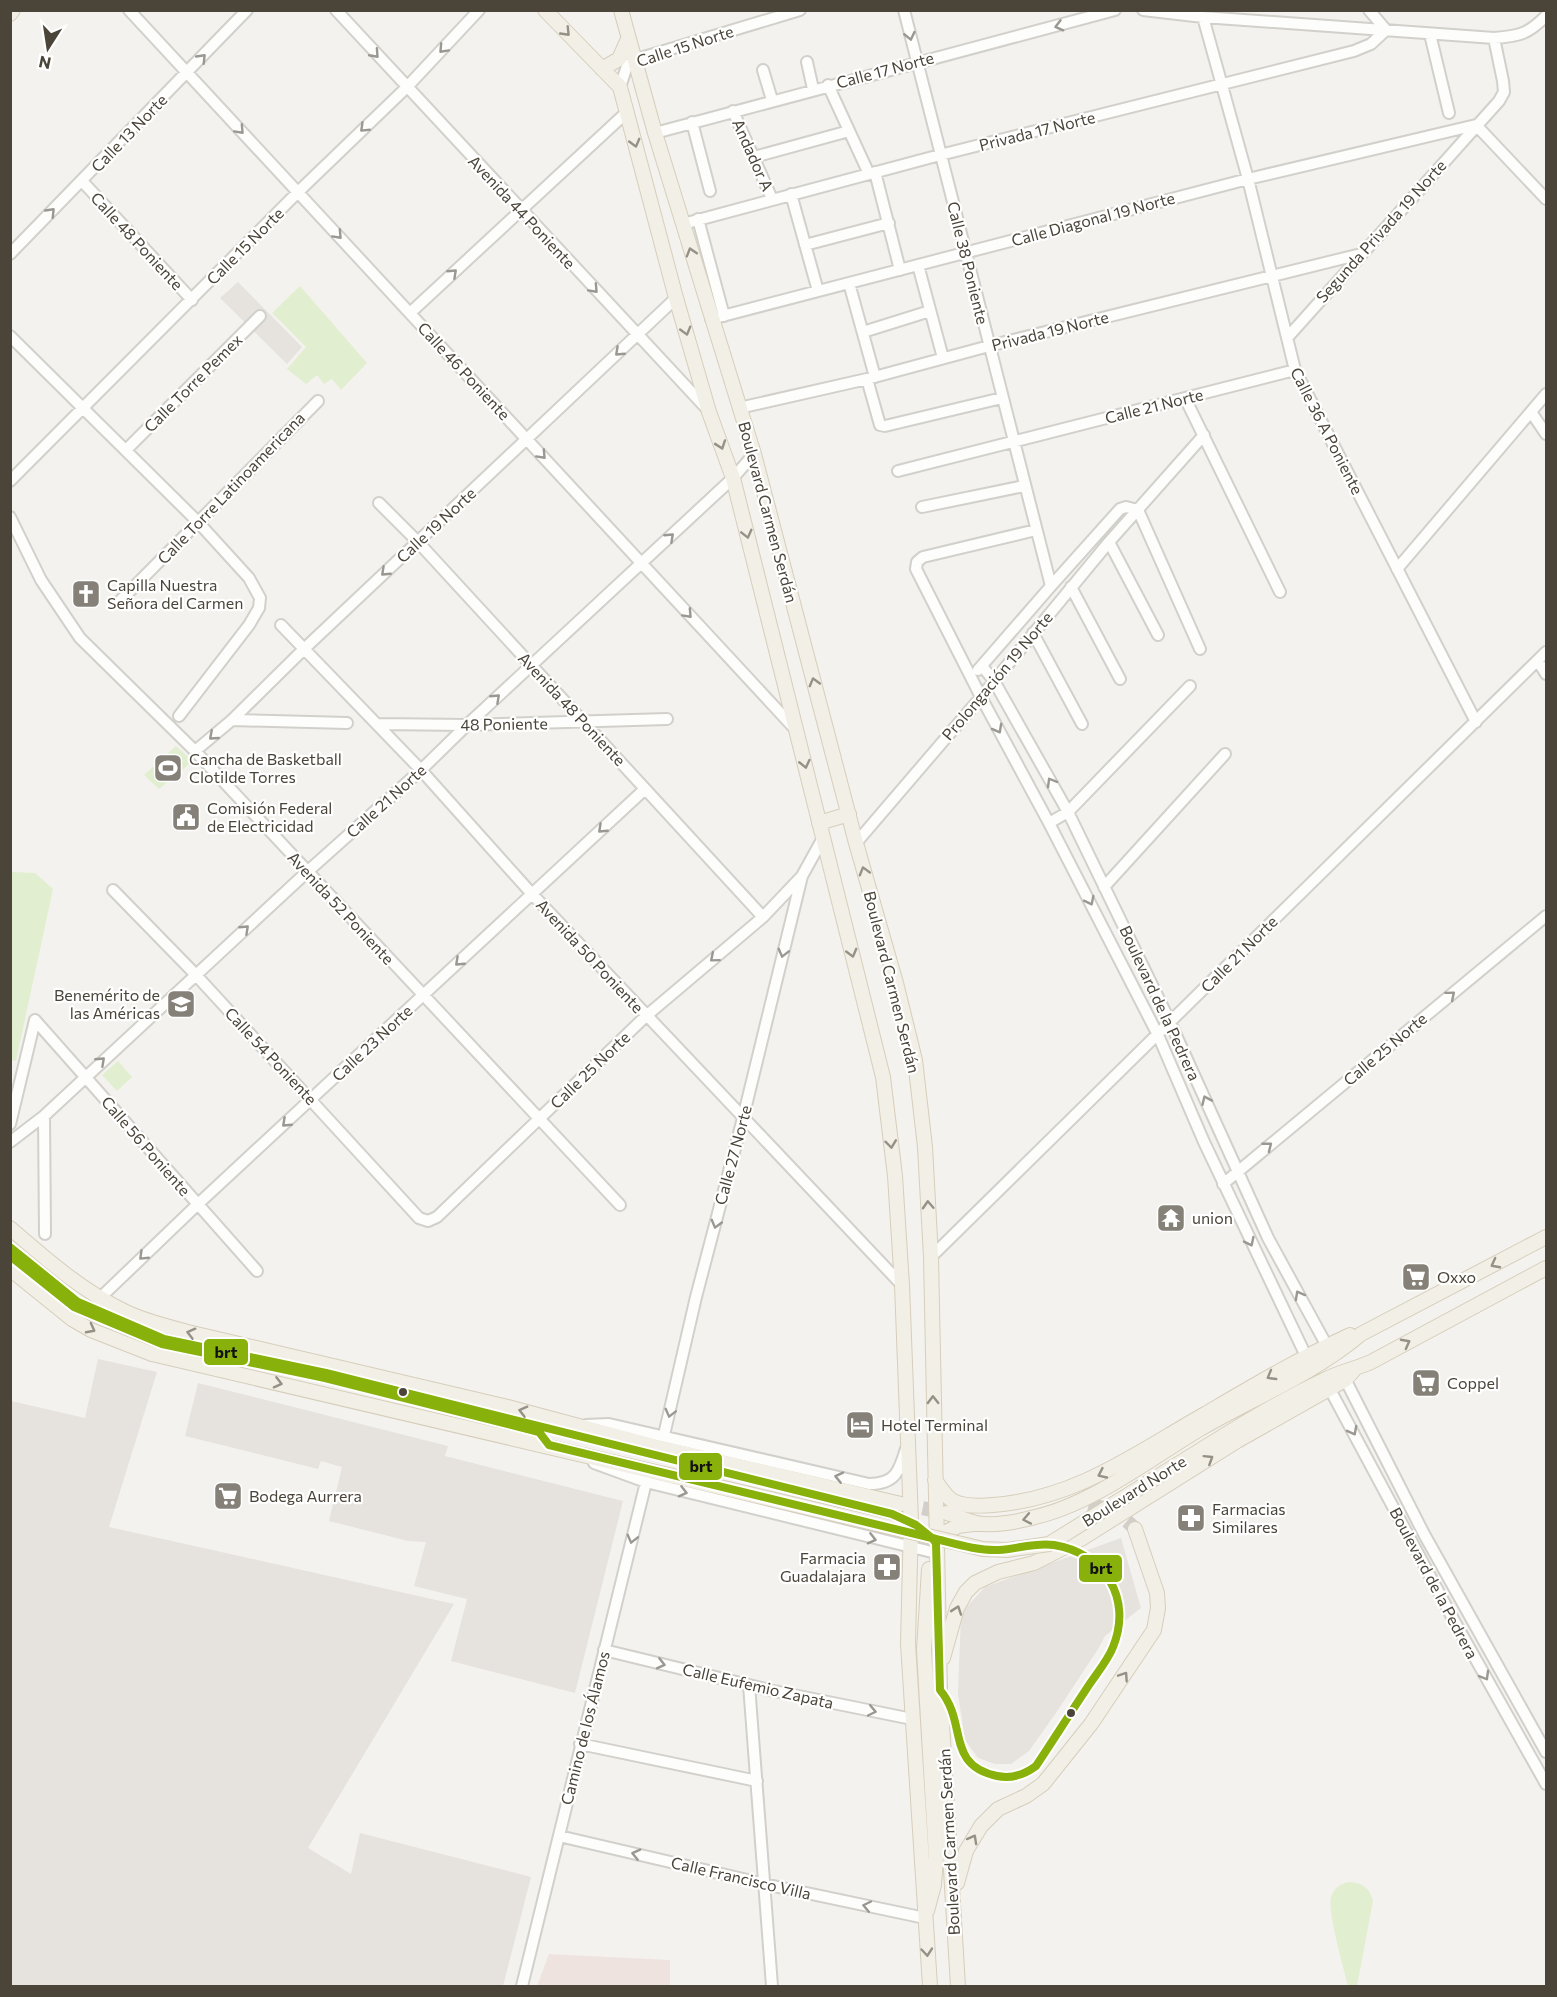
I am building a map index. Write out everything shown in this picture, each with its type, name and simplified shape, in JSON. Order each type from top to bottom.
[{"type":"main road","points":[[545,10],[620,87]]},
{"type":"main road","name":"Boulevard Carmen Serdán","points":[[621,10],[683,224],[718,318],[740,408],[915,1060],[925,1147],[931,1257],[940,1666],[958,1986]]},
{"type":"main road","points":[[602,69],[620,59],[628,39]]},
{"type":"main road","name":"Boulevard Carmen Serdán","points":[[620,87],[676,298],[710,412],[733,478],[883,1077],[895,1176],[902,1285],[911,1548],[908,1644],[930,1986]]},
{"type":"main road","points":[[819,823],[849,814]]},
{"type":"main road","points":[[10,1228],[71,1280],[100,1298],[135,1315],[192,1333],[580,1426],[690,1455],[901,1504]]},
{"type":"main road","name":"Boulevard Norte","points":[[946,1513],[979,1524],[1037,1517],[1072,1504],[1311,1368],[1361,1334],[1546,1237]]},
{"type":"main road","points":[[940,1666],[957,1608],[966,1592],[975,1583],[998,1572],[1034,1563],[1081,1539],[1327,1384],[1546,1268]]},
{"type":"main road","name":"Boulevard Norte","points":[[10,1269],[72,1319],[92,1330],[152,1354],[549,1446],[647,1476],[873,1523],[989,1550],[1049,1544],[1234,1429],[1327,1384]]},
{"type":"main road","points":[[935,1479],[953,1501],[966,1504],[1012,1504],[1070,1488],[1128,1461],[1202,1415],[1306,1356],[1349,1335],[1361,1334]]},
{"type":"main road","points":[[1072,1504],[1089,1504]]},
{"type":"main road","points":[[946,1532],[958,1526],[979,1524]]},
{"type":"main road","points":[[954,1894],[966,1851],[981,1826],[998,1809],[1026,1796],[1043,1784],[1091,1724],[1154,1630],[1158,1608],[1157,1593],[1135,1529]]},
{"type":"main road","points":[[925,1918],[934,1885],[936,1857],[924,1650],[929,1569]]},
{"type":"street","name":"Calle 46 Poniente","points":[[129,10],[798,733]]},
{"type":"street","name":"Calle 13 Norte","points":[[10,254],[247,10]]},
{"type":"street","name":"Avenida 44 Poniente","points":[[336,10],[406,88],[710,412]]},
{"type":"street","name":"Calle 15 Norte","points":[[10,481],[85,409],[298,192],[406,88],[479,10]]},
{"type":"street","name":"Calle 15 Norte","points":[[620,87],[627,66],[634,60],[800,10]]},
{"type":"street","name":"Calle 38 Poniente","points":[[904,10],[1051,585]]},
{"type":"street","name":"Calle 17 Norte","points":[[655,133],[1115,10]]},
{"type":"street","points":[[1143,10],[1203,17],[1494,38],[1523,35],[1546,16]]},
{"type":"street","points":[[1369,10],[1386,30]]},
{"type":"street","name":"Calle 36 A Poniente","points":[[1203,17],[1248,179],[1295,370],[1476,722]]},
{"type":"street","name":"Privada 17 Norte","points":[[683,224],[940,155],[1354,51],[1371,44],[1386,30]]},
{"type":"street","points":[[1430,34],[1449,113]]},
{"type":"street","points":[[1494,38],[1504,92],[1499,101],[1476,125],[1546,199]]},
{"type":"street","points":[[807,62],[813,89]]},
{"type":"street","points":[[763,70],[772,100]]},
{"type":"street","points":[[828,86],[849,132],[872,173],[889,224],[900,270]]},
{"type":"street","name":"Andador A","points":[[734,111],[772,199]]},
{"type":"street","points":[[410,313],[627,112]]},
{"type":"street","points":[[692,122],[710,191]]},
{"type":"street","name":"Calle Diagonal 19 Norte","points":[[718,318],[1248,179],[1476,125]]},
{"type":"street","name":"Segunda Privada 19 Norte","points":[[1287,338],[1476,125]]},
{"type":"street","points":[[754,157],[849,132]]},
{"type":"street","name":"Calle 48 Poniente","points":[[82,181],[192,300]]},
{"type":"street","points":[[791,194],[818,291]]},
{"type":"street","points":[[698,219],[718,318]]},
{"type":"street","points":[[806,245],[889,224]]},
{"type":"street","name":"Privada 19 Norte","points":[[740,408],[871,378],[989,346],[1361,254]]},
{"type":"street","points":[[918,265],[943,358]]},
{"type":"street","points":[[849,283],[863,332],[880,425],[885,426],[1002,398]]},
{"type":"street","name":"Calle 19 Norte","points":[[195,751],[232,720],[304,649],[676,298]]},
{"type":"street","points":[[863,332],[930,311]]},
{"type":"street","name":"Calle Torre Pemex","points":[[126,450],[260,316]]},
{"type":"street","points":[[10,336],[198,522],[249,578],[260,598],[259,608],[249,625],[179,716]]},
{"type":"street","name":"Calle 21 Norte","points":[[898,471],[1295,370]]},
{"type":"street","points":[[1397,569],[1546,394]]},
{"type":"street","points":[[1185,398],[1280,592]]},
{"type":"street","name":"Calle Torre Latinoamericana","points":[[119,602],[318,401]]},
{"type":"street","points":[[1531,412],[1546,434]]},
{"type":"street","name":"Prolongación 19 Norte","points":[[856,843],[1109,542],[1204,435]]},
{"type":"street","name":"Calle 21 Norte","points":[[10,1142],[44,1116],[195,974],[421,770],[733,478],[754,454]]},
{"type":"street","points":[[922,507],[1024,486]]},
{"type":"street","name":"Avenida 48 Poniente","points":[[379,503],[418,542],[763,917]]},
{"type":"street","name":"Prolongación 19 Norte","points":[[971,677],[1120,509],[1126,507],[1138,510]]},
{"type":"street","points":[[1138,510],[1200,649]]},
{"type":"street","name":"Avenida 52 Poniente","points":[[10,517],[41,580],[80,638],[195,751],[620,1205]]},
{"type":"street","name":"Boulevard de la Pedrera","points":[[1036,530],[923,557],[917,562],[916,569],[1158,1035],[1223,1184],[1306,1356]]},
{"type":"street","points":[[1109,542],[1158,635]]},
{"type":"street","points":[[1071,587],[1120,679]]},
{"type":"street","name":"Avenida 50 Poniente","points":[[281,625],[421,770],[532,894],[902,1285]]},
{"type":"street","points":[[1033,633],[1082,724]]},
{"type":"street","name":"Calle 21 Norte","points":[[931,1257],[1546,652]]},
{"type":"street","points":[[1538,661],[1546,674]]},
{"type":"street","name":"Boulevard de la Pedrera","points":[[982,666],[994,681],[1068,812],[1170,1022],[1271,1244],[1327,1346]]},
{"type":"street","points":[[1049,823],[1068,812],[1190,686]]},
{"type":"street","name":"48 Poniente","points":[[376,724],[467,725],[667,719]]},
{"type":"street","points":[[232,720],[347,723]]},
{"type":"street","points":[[1104,887],[1225,754]]},
{"type":"street","name":"Calle 23 Norte","points":[[100,1298],[198,1204],[645,789]]},
{"type":"street","name":"Calle 25 Norte","points":[[428,1221],[437,1217],[646,1016],[763,917],[802,876],[823,838]]},
{"type":"street","name":"Calle 27 Norte","points":[[664,1435],[696,1297],[743,1118],[802,876]]},
{"type":"street","name":"Calle 54 Poniente","points":[[113,890],[195,974],[419,1218],[428,1221]]},
{"type":"street","name":"Calle 25 Norte","points":[[1223,1184],[1546,916]]},
{"type":"street","name":"Calle 56 Poniente","points":[[10,1124],[35,1020],[256,1271]]},
{"type":"street","points":[[44,1116],[45,1234]]},
{"type":"street","name":"Boulevard de la Pedrera","points":[[1347,1374],[1424,1534],[1546,1752]]},
{"type":"street","name":"Boulevard de la Pedrera","points":[[1327,1384],[1452,1617],[1546,1784]]},
{"type":"street","points":[[580,1426],[609,1424],[664,1435],[869,1484],[889,1481],[897,1473],[909,1437]]},
{"type":"street","name":"Boulevard Norte","points":[[647,1476],[936,1553]]},
{"type":"street","name":"Camino de los Álamos","points":[[522,1986],[647,1476]]},
{"type":"street","name":"Calle Eufemio Zapata","points":[[604,1650],[749,1685],[912,1719]]},
{"type":"street","points":[[749,1685],[772,1986]]},
{"type":"street","points":[[580,1744],[757,1781]]},
{"type":"street","name":"Calle Francisco Villa","points":[[559,1836],[764,1884],[925,1918]]},
{"type":"shaded area","points":[[238,282],[302,347],[287,364],[220,298]]},
{"type":"shaded area","points":[[98,1359],[157,1372],[109,1527],[454,1604],[308,1848],[351,1874],[360,1833],[531,1877],[503,1986],[12,1986],[11,1401],[85,1418]]},
{"type":"shaded area","points":[[198,1383],[448,1446],[445,1456],[623,1501],[575,1693],[451,1661],[467,1599],[414,1586],[426,1542],[408,1541],[329,1521],[342,1467],[321,1461],[318,1469],[185,1436]]},
{"type":"shaded area","points":[[1121,1538],[1141,1608],[1105,1636],[1029,1751],[1011,1764],[995,1764],[978,1758],[965,1740],[958,1694],[961,1613],[985,1587]]},
{"type":"shaded area","points":[[549,1954],[670,1960],[670,1986],[537,1986]]},
{"type":"green space","points":[[300,286],[367,363],[341,390],[332,379],[324,384],[317,375],[306,384],[287,369],[306,347],[272,313]]},
{"type":"green space","name":"Cancha de Basketball Clotilde Torres","points":[[176,746],[193,761],[159,789],[144,775]]},
{"type":"green space","points":[[11,872],[35,873],[53,889],[16,1061],[10,1060]]},
{"type":"green space","points":[[118,1061],[132,1077],[117,1091],[102,1075]]},
{"type":"green space","points":[[1348,1882],[1365,1887],[1373,1901],[1357,1986],[1348,1986],[1330,1904],[1336,1889]]},
{"type":"tunnel","points":[[902,1504],[947,1513]]},
{"type":"tunnel","points":[[1089,1504],[1114,1513],[1125,1519],[1135,1529]]},
{"type":"transit line","name":"brt","points":[[10,1247],[78,1302],[164,1339],[326,1373],[892,1514],[916,1525],[932,1538]]},
{"type":"transit line","name":"brt","points":[[10,1256],[74,1307],[162,1344],[325,1378],[539,1432],[549,1445],[932,1538]]},
{"type":"transit line","name":"brt","points":[[932,1538],[991,1550],[1047,1544],[1072,1550],[1087,1557],[1100,1568],[1110,1581],[1116,1595],[1119,1612],[1118,1629],[1111,1652],[1036,1766],[1022,1774],[1013,1777],[997,1776],[970,1763],[963,1753],[953,1716],[940,1690],[936,1543],[932,1538]]},
{"type":"place","name":"Capilla Nuestra Señora del Carmen","points":[[86,594]]},
{"type":"place","name":"Cancha de Basketball Clotilde Torres","points":[[168,768]]},
{"type":"place","name":"Comisión Federal de Electricidad","points":[[186,817]]},
{"type":"place","name":"Benemérito de las Américas","points":[[181,1004]]},
{"type":"place","name":"union","points":[[1171,1218]]},
{"type":"place","name":"Oxxo","points":[[1416,1277]]},
{"type":"place","name":"Coppel","points":[[1426,1383]]},
{"type":"place","name":"Hotel Terminal","points":[[860,1425]]},
{"type":"place","name":"Bodega Aurrera","points":[[228,1496]]},
{"type":"place","name":"Farmacias Similares","points":[[1191,1518]]},
{"type":"place","name":"Farmacia Guadalajara","points":[[887,1567]]}]
